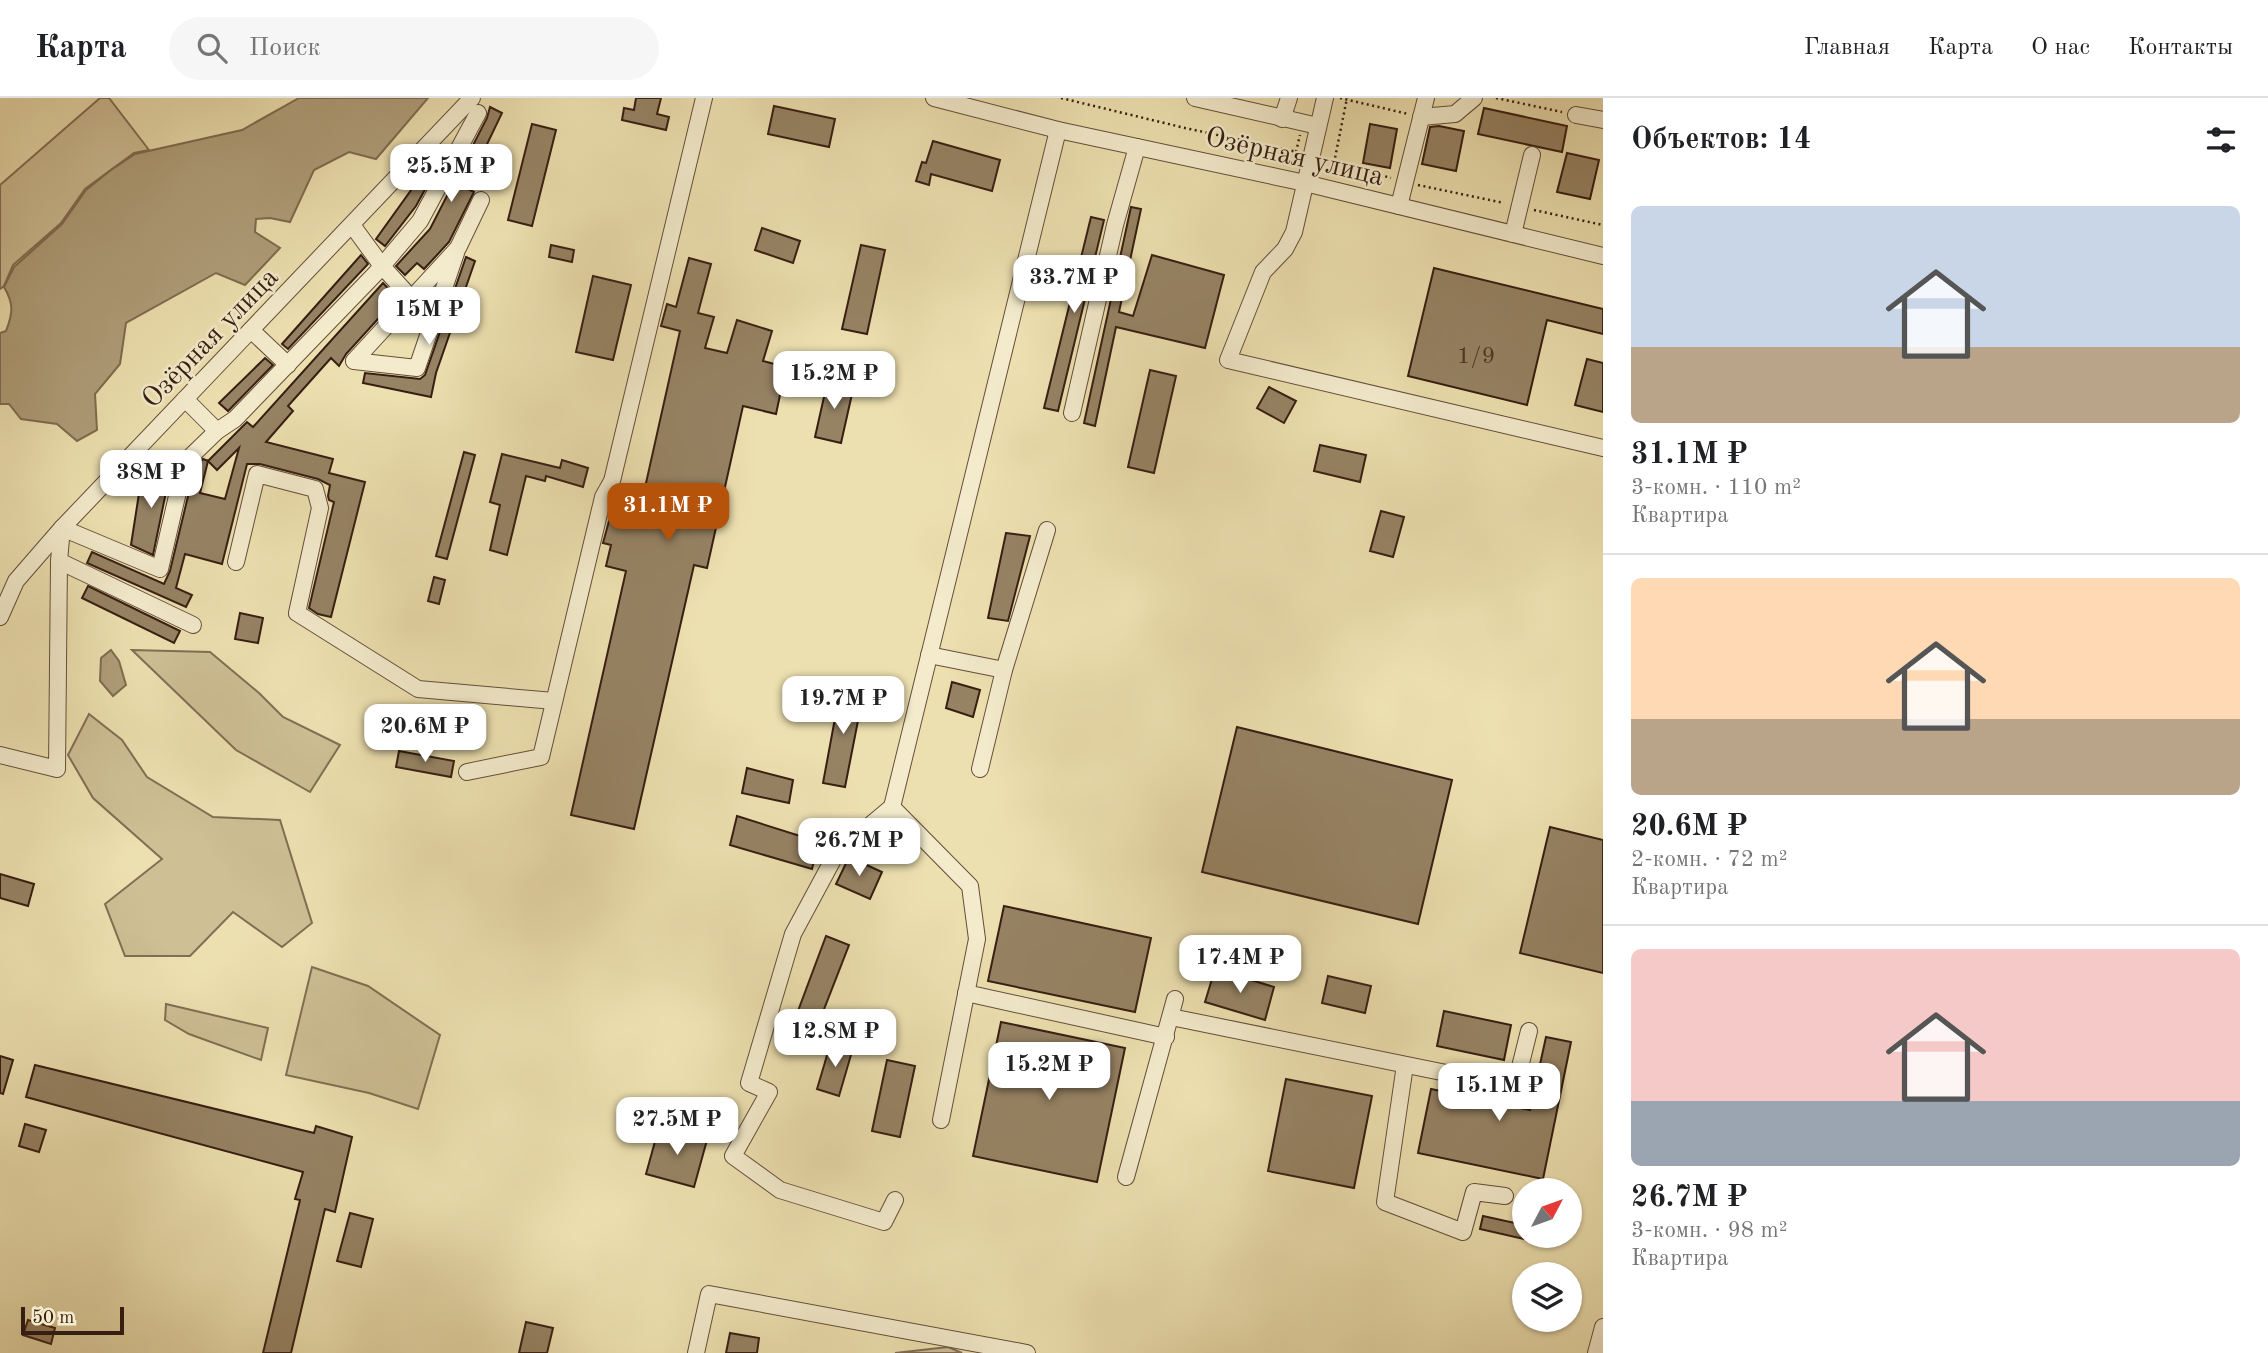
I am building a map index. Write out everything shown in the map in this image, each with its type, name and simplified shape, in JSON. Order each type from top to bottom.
[{"type":"street","points":[[467,772],[541,757],[603,497],[612,481],[704,98]]},
{"type":"street","name":"Озёрная улица","points":[[934,98],[993,105],[1058,130],[1305,183],[1603,256]]},
{"type":"street","points":[[1195,98],[1318,127]]},
{"type":"street","points":[[1282,119],[1289,98]]},
{"type":"street","points":[[1325,98],[1294,232],[1285,249],[1263,272],[1228,360],[1603,448]]},
{"type":"street","points":[[1399,206],[1426,98]]},
{"type":"street","points":[[1421,117],[1455,114],[1474,98]]},
{"type":"street","points":[[0,755],[57,769],[59,562],[62,528],[160,569],[186,461],[235,419],[288,365],[421,221],[459,146],[475,106]]},
{"type":"street","name":"Озёрная улица","points":[[0,617],[16,581],[62,528],[447,125],[475,106]]},
{"type":"street","points":[[1576,115],[1603,120]]},
{"type":"street","points":[[447,125],[459,146]]},
{"type":"street","points":[[895,1200],[884,1222],[780,1190],[733,1156],[769,1092],[749,1083],[793,934],[836,854],[892,807],[1058,130]]},
{"type":"street","points":[[1072,413],[1115,225],[1137,147]]},
{"type":"street","points":[[1513,234],[1532,155]]},
{"type":"street","points":[[458,248],[355,361],[417,368],[458,248],[481,200]]},
{"type":"street","points":[[352,225],[382,266],[411,298]]},
{"type":"street","points":[[251,330],[288,365]]},
{"type":"street","points":[[185,399],[218,431]]},
{"type":"street","points":[[236,562],[257,474],[315,489],[320,508],[297,613],[418,689],[554,701]]},
{"type":"street","points":[[981,769],[1004,670],[1047,530]]},
{"type":"street","points":[[59,562],[193,625]]},
{"type":"street","points":[[929,655],[1004,670]]},
{"type":"street","points":[[892,807],[970,886],[977,939],[941,1120]]},
{"type":"street","points":[[966,993],[1166,1037]]},
{"type":"street","points":[[1126,1177],[1175,999]]},
{"type":"street","points":[[1171,1017],[1515,1087],[1530,1031]]},
{"type":"street","points":[[1405,1065],[1385,1202],[1463,1232],[1474,1192],[1505,1196]]},
{"type":"street","points":[[696,1353],[709,1294],[1027,1353]]},
{"type":"street","points":[[1596,1353],[1603,1327]]},
{"type":"path","points":[[1061,98],[1311,155],[1405,182],[1603,225]]},
{"type":"path","points":[[1340,98],[1421,117]]},
{"type":"path","points":[[1496,98],[1576,115]]},
{"type":"path","points":[[1334,163],[1347,99]]},
{"type":"shaded area","points":[[100,98],[109,98],[149,150],[134,153],[85,189],[61,223],[13,265],[0,289],[0,185]]},
{"type":"shaded area","points":[[299,98],[428,98],[376,159],[349,152],[314,170],[290,222],[270,218],[256,219],[255,232],[280,248],[245,285],[216,273],[126,323],[120,364],[95,394],[97,430],[77,441],[57,424],[21,419],[9,404],[0,404],[0,333],[6,331],[11,309],[4,287],[14,267],[62,224],[86,190],[135,154],[242,130]]},
{"type":"shaded area","points":[[111,650],[119,661],[126,685],[113,696],[100,681],[101,658]]},
{"type":"shaded area","points":[[132,650],[210,652],[283,717],[340,745],[310,792],[236,750]]},
{"type":"shaded area","points":[[89,714],[122,740],[147,777],[213,817],[280,820],[312,923],[282,947],[233,912],[190,956],[125,956],[105,904],[162,859],[93,798],[68,755]]},
{"type":"shaded area","points":[[312,967],[368,986],[440,1035],[418,1109],[369,1093],[286,1075]]},
{"type":"shaded area","points":[[166,1004],[268,1028],[261,1060],[189,1034],[165,1020]]},
{"type":"shaded area","points":[[948,1347],[962,1353],[895,1353]]},
{"type":"building","points":[[636,98],[661,98],[657,114],[669,117],[666,130],[622,120],[624,108],[634,110]]},
{"type":"building","points":[[774,106],[835,119],[829,147],[768,134]]},
{"type":"building","points":[[490,107],[502,113],[466,188],[474,192],[449,242],[424,269],[417,263],[405,275],[396,266],[430,229],[487,118]]},
{"type":"building","points":[[1484,108],[1567,126],[1562,152],[1478,134]]},
{"type":"building","points":[[532,124],[556,130],[532,226],[508,220]]},
{"type":"building","points":[[1370,124],[1397,129],[1390,168],[1363,163]]},
{"type":"building","points":[[1430,127],[1464,131],[1456,171],[1422,164]]},
{"type":"building","points":[[933,141],[1000,160],[992,191],[931,174],[929,185],[916,181],[922,162],[926,163]]},
{"type":"building","points":[[1567,153],[1599,160],[1590,199],[1557,192]]},
{"type":"building","points":[[427,168],[434,173],[416,206],[385,246],[376,239]]},
{"type":"building","points":[[1131,207],[1141,209],[1119,312],[1133,316],[1152,255],[1224,275],[1205,348],[1116,327],[1095,426],[1084,423]]},
{"type":"building","points":[[1091,217],[1104,220],[1058,411],[1044,408]]},
{"type":"building","points":[[762,228],[800,241],[793,263],[755,250]]},
{"type":"building","points":[[551,245],[574,250],[572,262],[549,257]]},
{"type":"building","points":[[861,245],[885,250],[867,334],[842,329]]},
{"type":"building","points":[[361,255],[368,264],[288,349],[282,344]]},
{"type":"building","points":[[466,257],[475,261],[436,373],[431,397],[363,383],[365,373],[420,379],[425,375]]},
{"type":"building","points":[[689,258],[711,264],[698,313],[714,317],[705,348],[727,353],[737,320],[772,331],[763,361],[786,367],[776,414],[743,406],[707,568],[694,565],[634,829],[571,815],[626,571],[606,566],[611,545],[603,543],[616,495],[642,501],[680,331],[661,326],[667,304],[676,307]]},
{"type":"building","points":[[1434,268],[1603,309],[1603,334],[1547,320],[1527,405],[1408,376]]},
{"type":"building","points":[[593,276],[631,285],[613,360],[576,352]]},
{"type":"building","points":[[383,283],[397,298],[346,354],[339,366],[331,358],[288,406],[293,411],[266,442],[333,459],[329,473],[365,482],[331,617],[318,614],[309,608],[334,502],[329,500],[328,496],[330,485],[318,479],[260,464],[247,464],[222,564],[185,554],[176,588],[192,595],[186,607],[87,563],[92,552],[164,584],[170,571],[195,467],[203,459],[208,461],[247,422],[253,427]],"holes":[[[239,448],[225,499],[200,493],[208,461],[217,470]]]},
{"type":"building","points":[[265,358],[273,365],[228,411],[219,403]]},
{"type":"building","points":[[1587,359],[1603,363],[1603,412],[1575,405]]},
{"type":"building","points":[[1150,370],[1176,376],[1154,473],[1128,467]]},
{"type":"building","points":[[828,379],[854,385],[841,443],[815,437]]},
{"type":"building","points":[[1269,387],[1296,401],[1284,423],[1257,408]]},
{"type":"building","points":[[1320,445],[1366,455],[1360,482],[1314,471]]},
{"type":"building","points":[[464,452],[475,455],[447,559],[436,556]]},
{"type":"building","points":[[502,454],[560,468],[562,460],[588,468],[583,487],[546,476],[545,481],[526,476],[507,555],[490,550],[500,505],[490,502]]},
{"type":"building","points":[[157,461],[172,463],[153,555],[131,545],[140,487],[152,489]]},
{"type":"building","points":[[1381,511],[1404,517],[1393,557],[1370,551]]},
{"type":"building","points":[[1006,533],[1030,536],[1008,621],[988,618]]},
{"type":"building","points":[[434,577],[445,580],[439,604],[428,601]]},
{"type":"building","points":[[88,586],[180,631],[174,643],[82,598]]},
{"type":"building","points":[[240,613],[263,618],[258,643],[235,639]]},
{"type":"building","points":[[952,682],[980,690],[973,717],[946,708]]},
{"type":"building","points":[[841,686],[864,690],[845,787],[823,783]]},
{"type":"building","points":[[1237,727],[1452,780],[1418,924],[1202,872]]},
{"type":"building","points":[[399,751],[454,761],[451,777],[396,767]]},
{"type":"building","points":[[747,768],[793,780],[789,803],[742,793]]},
{"type":"building","points":[[737,816],[819,842],[812,869],[730,845]]},
{"type":"building","points":[[1550,827],[1603,840],[1603,973],[1520,953]]},
{"type":"building","points":[[849,857],[882,872],[870,899],[836,884]]},
{"type":"building","points":[[0,874],[34,884],[28,906],[0,898]]},
{"type":"building","points":[[1004,906],[1151,938],[1135,1012],[988,981]]},
{"type":"building","points":[[826,936],[849,945],[814,1035],[792,1027]]},
{"type":"building","points":[[1215,969],[1274,987],[1265,1020],[1205,1002]]},
{"type":"building","points":[[1328,976],[1371,986],[1365,1013],[1322,1003]]},
{"type":"building","points":[[1444,1011],[1511,1025],[1504,1060],[1437,1046]]},
{"type":"building","points":[[1001,1022],[1125,1048],[1097,1182],[973,1156]]},
{"type":"building","points":[[1546,1037],[1571,1042],[1543,1178],[1418,1153],[1431,1089],[1530,1110]]},
{"type":"building","points":[[831,1042],[853,1048],[839,1096],[817,1089]]},
{"type":"building","points":[[0,1056],[13,1060],[3,1094],[0,1093]]},
{"type":"building","points":[[887,1060],[915,1066],[900,1137],[872,1131]]},
{"type":"building","points":[[35,1065],[314,1133],[316,1126],[352,1137],[335,1212],[325,1209],[291,1353],[263,1353],[300,1200],[295,1199],[303,1172],[26,1097]]},
{"type":"building","points":[[1286,1079],[1372,1096],[1354,1188],[1268,1171]]},
{"type":"building","points":[[25,1124],[46,1130],[39,1152],[19,1146]]},
{"type":"building","points":[[659,1127],[707,1140],[694,1187],[646,1174]]},
{"type":"building","points":[[350,1213],[373,1219],[361,1267],[337,1261]]},
{"type":"building","points":[[1483,1216],[1512,1222],[1512,1236],[1480,1229]]},
{"type":"building","points":[[28,1320],[55,1328],[51,1344],[23,1335]]},
{"type":"building","points":[[526,1322],[553,1328],[547,1353],[519,1353]]},
{"type":"building","points":[[730,1333],[759,1338],[757,1353],[726,1353]]}]
